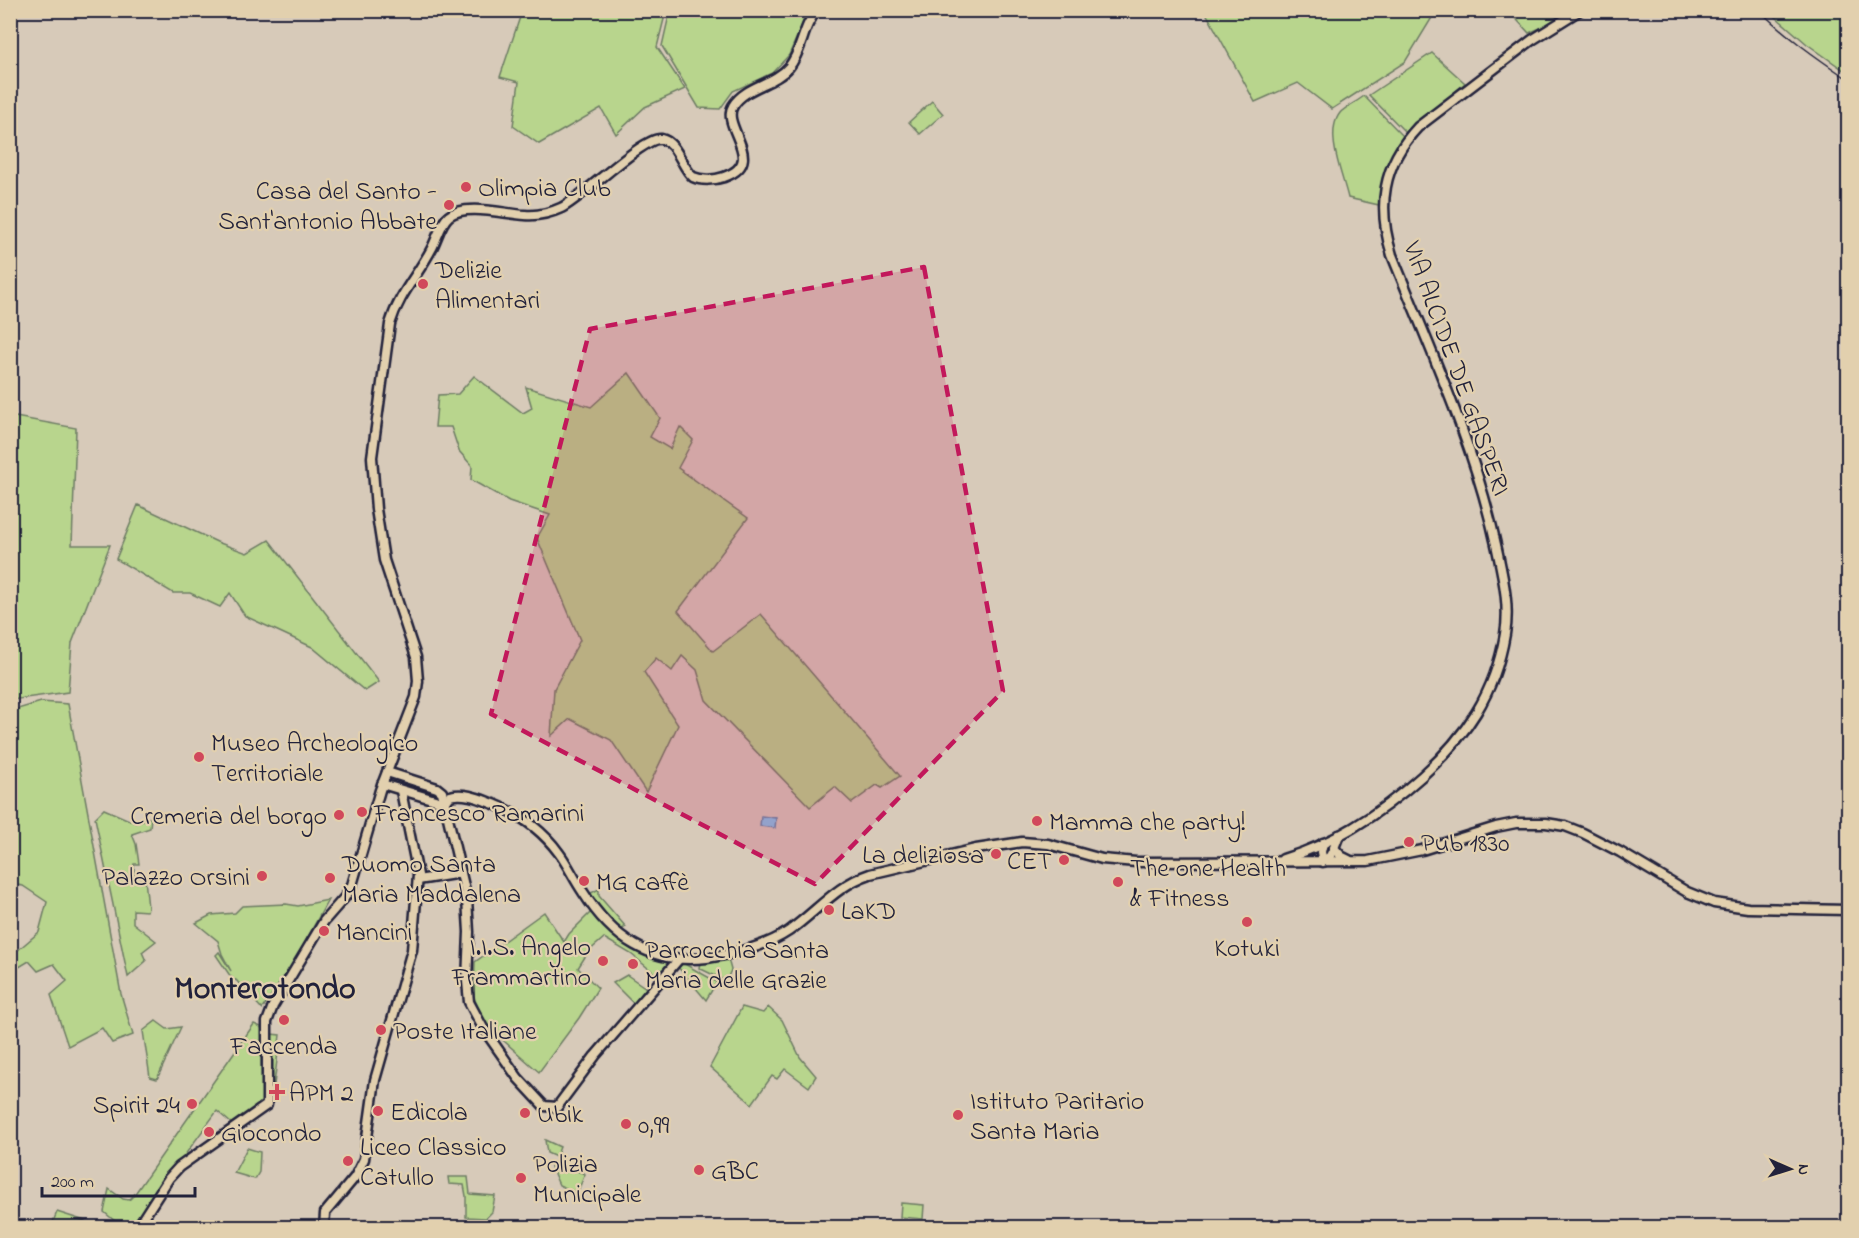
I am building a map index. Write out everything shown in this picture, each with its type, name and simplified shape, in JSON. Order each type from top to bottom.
[{"type":"street","points":[[137,1227],[171,1176],[191,1158],[267,1105],[267,1022],[280,992],[303,954],[328,915],[351,888],[382,784],[416,697],[418,679],[415,651],[384,560],[376,509],[372,457],[390,324],[395,306],[431,250],[447,217],[460,210],[526,215],[544,214],[562,208],[636,151],[659,139],[672,146],[688,173],[697,179],[721,178],[732,173],[740,164],[743,148],[731,123],[732,108],[744,95],[775,79],[788,67],[796,54],[808,22],[817,10]]},
{"type":"street","name":"VIA ALCIDE DE GASPERI","points":[[1274,861],[1339,835],[1407,789],[1456,743],[1473,720],[1500,658],[1506,628],[1506,608],[1502,571],[1490,517],[1479,476],[1454,404],[1388,243],[1383,209],[1389,174],[1399,151],[1418,128],[1532,40],[1580,10]]},
{"type":"street","points":[[387,772],[440,789],[468,908],[466,978],[469,1002],[483,1028],[518,1078],[544,1106],[557,1107],[595,1056],[679,959]]},
{"type":"street","points":[[382,784],[402,796],[445,803]]},
{"type":"street","points":[[324,1227],[325,1213],[355,1176],[363,1161],[375,1080],[412,950],[418,880],[412,836],[402,796]]},
{"type":"street","points":[[445,803],[448,796],[469,796],[506,809],[528,823],[554,847],[598,913],[627,940],[645,951],[679,959],[727,954],[774,939],[792,928],[838,889],[863,876],[1001,844],[1022,842],[1042,843],[1098,859],[1136,862],[1361,862],[1422,850],[1501,826],[1546,823],[1579,831],[1620,852],[1679,888],[1714,903],[1748,908],[1848,910]]},
{"type":"street","points":[[1323,862],[1330,856],[1339,835]]},
{"type":"street","points":[[1323,843],[1321,852],[1323,862]]},
{"type":"street","points":[[1334,848],[1343,858],[1361,862]]},
{"type":"street","points":[[418,880],[461,873]]},
{"type":"highlighted area","points":[[924,267],[1003,691],[815,884],[491,714],[590,329]]},
{"type":"green space","points":[[670,10],[808,11],[789,55],[772,73],[733,91],[720,109],[699,108],[662,46]]},
{"type":"green space","points":[[522,11],[666,11],[657,47],[685,89],[645,107],[616,134],[601,108],[539,144],[513,126],[519,82],[500,77]]},
{"type":"green space","points":[[1205,11],[1436,11],[1405,62],[1332,109],[1298,83],[1255,102]]},
{"type":"green space","points":[[1509,11],[1578,11],[1529,33]]},
{"type":"green space","points":[[1769,11],[1836,11],[1848,23],[1848,73],[1807,44]]},
{"type":"green space","points":[[1432,53],[1465,83],[1407,134],[1369,95]]},
{"type":"green space","points":[[1364,96],[1405,138],[1387,170],[1379,205],[1348,198],[1334,143],[1336,121],[1340,113]]},
{"type":"green space","points":[[932,101],[943,114],[920,134],[909,122]]},
{"type":"green space","points":[[629,373],[660,418],[650,437],[670,449],[680,427],[693,440],[678,468],[748,518],[678,611],[713,651],[761,614],[900,776],[882,788],[877,785],[852,803],[835,787],[810,807],[706,700],[697,670],[682,656],[672,671],[656,658],[644,672],[678,725],[646,792],[611,740],[570,719],[551,736],[554,689],[580,640],[537,538],[550,515],[509,501],[471,480],[472,466],[459,451],[451,427],[435,427],[438,395],[458,394],[474,376],[523,413],[532,408],[526,387],[591,407]]},
{"type":"green space","points":[[10,416],[76,428],[72,545],[110,545],[72,643],[68,692],[11,700]]},
{"type":"green space","points":[[138,505],[217,542],[247,553],[269,540],[379,682],[365,691],[312,647],[245,616],[230,593],[220,607],[190,593],[173,593],[116,559]]},
{"type":"green space","points":[[41,702],[68,704],[121,994],[133,1035],[112,1043],[102,1028],[68,1046],[51,995],[67,981],[54,964],[38,971],[29,961],[11,972],[11,956],[39,932],[47,902],[23,886],[11,884],[11,711]]},
{"type":"green space","points":[[104,809],[136,823],[151,817],[150,828],[132,834],[139,864],[134,864],[134,880],[145,879],[148,908],[147,911],[133,910],[133,923],[156,941],[142,952],[146,961],[128,977],[95,818]]},
{"type":"green space","points":[[599,889],[599,896],[626,927],[620,930],[600,913],[587,895]]},
{"type":"green space","points":[[328,900],[293,964],[262,1009],[236,980],[233,980],[216,955],[219,952],[231,971],[218,941],[196,923],[211,915],[235,913],[242,906],[286,904],[298,906]]},
{"type":"green space","points":[[593,910],[644,952],[681,962],[717,982],[706,1000],[677,966],[659,977],[631,954],[604,938],[588,952],[578,968],[598,988],[539,1072],[487,1026],[474,998],[475,962],[544,912],[564,942]]},
{"type":"green space","points":[[728,959],[731,970],[726,981],[699,968],[700,962]]},
{"type":"green space","points":[[627,975],[646,988],[634,1004],[613,983]]},
{"type":"green space","points":[[742,1007],[763,1013],[768,1007],[782,1020],[800,1057],[816,1076],[809,1087],[785,1069],[777,1079],[772,1076],[752,1104],[710,1067]]},
{"type":"green space","points":[[156,1021],[167,1029],[181,1027],[157,1079],[150,1077],[143,1031]]},
{"type":"green space","points":[[254,1024],[261,1027],[264,1036],[257,1049],[261,1052],[262,1104],[232,1124],[217,1111],[132,1227],[122,1227],[104,1212],[109,1189],[123,1199],[129,1200],[134,1195]]},
{"type":"green space","points":[[271,1034],[280,1035],[273,1093],[269,1091]]},
{"type":"green space","points":[[545,1140],[560,1147],[556,1157],[547,1153]]},
{"type":"green space","points":[[247,1148],[260,1152],[259,1172],[255,1179],[234,1173]]},
{"type":"green space","points":[[552,1163],[585,1174],[577,1193],[559,1185],[551,1167]]},
{"type":"green space","points":[[448,1177],[468,1177],[470,1194],[495,1196],[492,1212],[486,1218],[466,1217],[464,1185],[449,1184]]},
{"type":"green space","points":[[901,1203],[924,1205],[923,1219],[900,1217]]},
{"type":"green space","points":[[57,1212],[85,1221],[82,1227],[51,1227]]},
{"type":"water","points":[[761,816],[776,818],[775,828],[760,826]]},
{"type":"railway","points":[[1759,10],[1791,38],[1848,79]]},
{"type":"place","name":"Olimpia Club","points":[[466,187]]},
{"type":"place","name":"Casa del Santo - Sant'antonio Abbate","points":[[449,205]]},
{"type":"place","name":"Delizie Alimentari","points":[[423,284]]},
{"type":"place","name":"Museo Archeologico Territoriale","points":[[199,757]]},
{"type":"place","name":"Francesco Ramarini","points":[[362,812]]},
{"type":"place","name":"Cremeria del borgo","points":[[339,815]]},
{"type":"place","name":"Mamma che party!","points":[[1037,821]]},
{"type":"place","name":"Pub 1830","points":[[1409,842]]},
{"type":"place","name":"La deliziosa","points":[[996,854]]},
{"type":"place","name":"CET","points":[[1064,860]]},
{"type":"place","name":"Palazzo Orsini","points":[[262,876]]},
{"type":"place","name":"Duomo Santa Maria Maddalena","points":[[330,878]]},
{"type":"place","name":"MG caffè","points":[[584,881]]},
{"type":"place","name":"The one Health & Fitness","points":[[1118,882]]},
{"type":"place","name":"LaKD","points":[[829,910]]},
{"type":"place","name":"Kotuki","points":[[1247,922]]},
{"type":"place","name":"Mancini","points":[[324,931]]},
{"type":"place","name":"I.I.S. Angelo Frammartino","points":[[603,961]]},
{"type":"place","name":"Parrocchia Santa Maria delle Grazie","points":[[633,964]]},
{"type":"place","name":"Faccenda","points":[[284,1020]]},
{"type":"place","name":"Poste Italiane","points":[[381,1030]]},
{"type":"place","name":"APM 2","points":[[277,1092]]},
{"type":"place","name":"Spirit 24","points":[[192,1104]]},
{"type":"place","name":"Edicola","points":[[378,1111]]},
{"type":"place","name":"Ubik","points":[[525,1113]]},
{"type":"place","name":"Istituto Paritario Santa Maria","points":[[958,1115]]},
{"type":"place","name":"0,99","points":[[626,1124]]},
{"type":"place","name":"Giocondo","points":[[209,1132]]},
{"type":"place","name":"Liceo Classico Catullo","points":[[348,1161]]},
{"type":"place","name":"GBC","points":[[699,1170]]},
{"type":"place","name":"Polizia Municipale","points":[[521,1178]]},
{"type":"district","name":"Monterotondo","points":[[265,987]]}]
